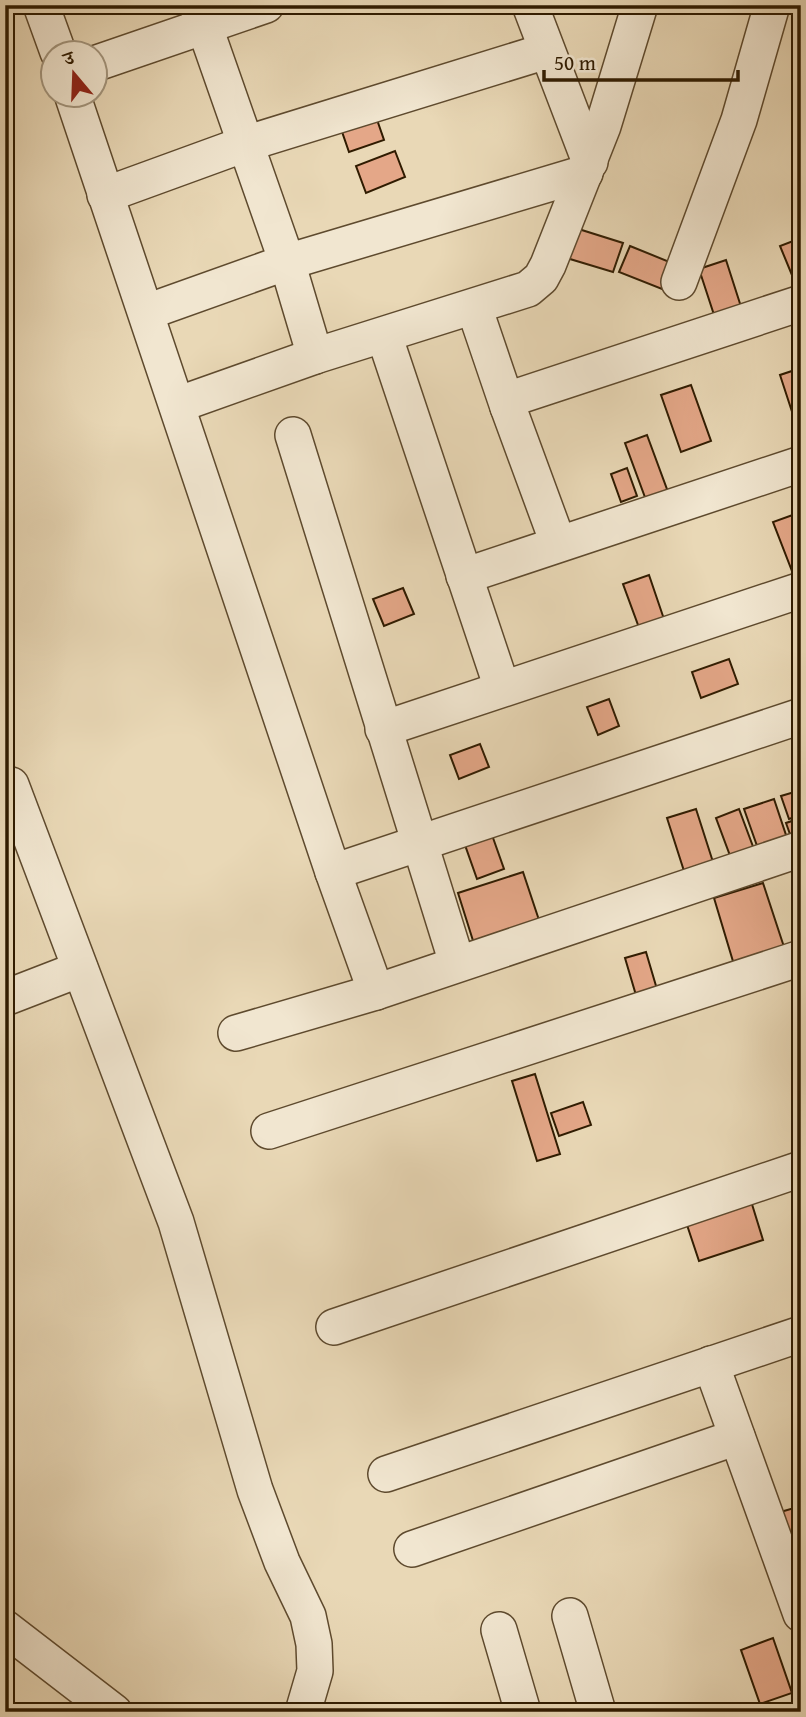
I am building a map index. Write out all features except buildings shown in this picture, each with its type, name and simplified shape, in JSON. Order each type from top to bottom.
[{"type":"street","points":[[41,5],[53,38]]},
{"type":"street","points":[[108,58],[201,15],[266,5]]},
{"type":"street","points":[[530,5],[587,167]]},
{"type":"street","points":[[177,405],[314,356],[517,294],[541,278],[587,167],[640,5]]},
{"type":"street","points":[[679,282],[740,120],[769,14],[801,13]]},
{"type":"street","points":[[201,15],[287,262],[314,356]]},
{"type":"street","points":[[105,195],[246,144],[546,51]]},
{"type":"street","points":[[77,108],[333,872],[376,992]]},
{"type":"street","points":[[147,312],[287,262],[587,167]]},
{"type":"street","points":[[508,407],[513,398],[530,391],[801,303]]},
{"type":"street","points":[[474,307],[558,543]]},
{"type":"street","points":[[384,335],[502,688]]},
{"type":"street","points":[[293,435],[457,963]]},
{"type":"street","points":[[464,576],[801,464]]},
{"type":"street","points":[[383,729],[801,590]]},
{"type":"street","points":[[333,872],[801,716]]},
{"type":"street","points":[[11,785],[17,830],[80,969],[176,1222],[256,1490],[282,1562],[308,1616],[314,1644],[315,1671],[303,1712]]},
{"type":"street","points":[[236,1033],[376,992],[801,849]]},
{"type":"street","points":[[269,1131],[801,958]]},
{"type":"street","points":[[5,998],[80,969]]},
{"type":"street","points":[[334,1327],[801,1169]]},
{"type":"street","points":[[386,1474],[801,1334]]},
{"type":"street","points":[[710,1364],[801,1614]]},
{"type":"street","points":[[412,1549],[737,1437]]},
{"type":"street","points":[[570,1616],[598,1712]]},
{"type":"street","points":[[5,1628],[114,1712]]},
{"type":"street","points":[[499,1630],[523,1712]]}]
